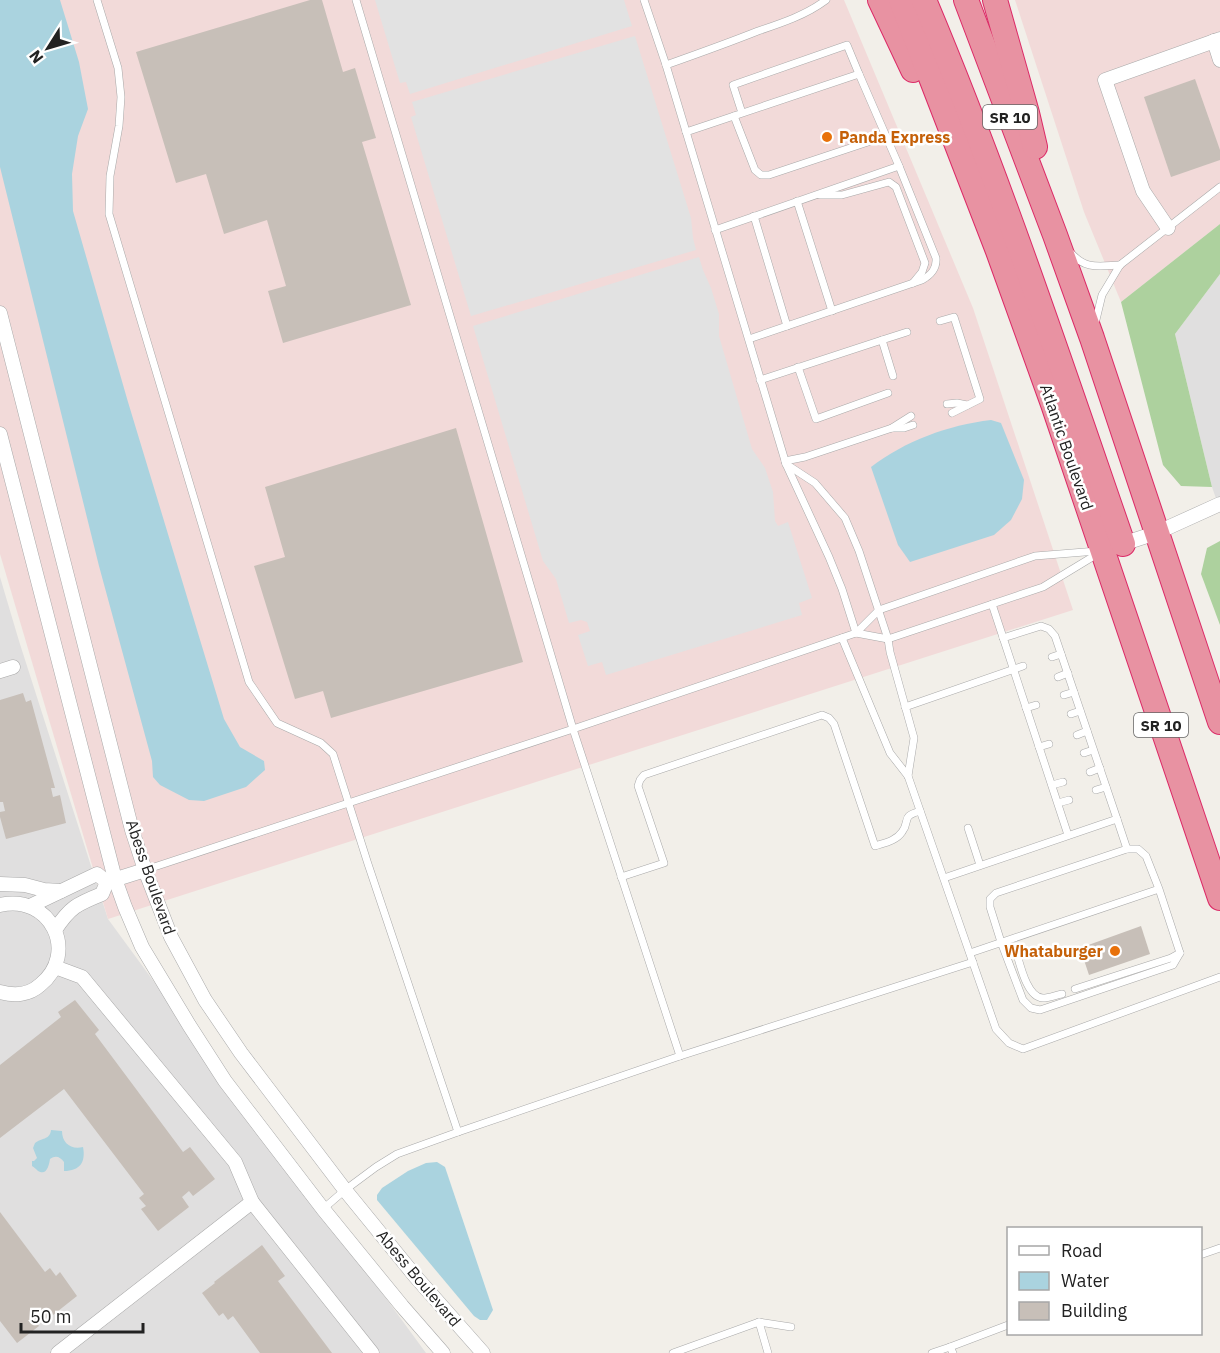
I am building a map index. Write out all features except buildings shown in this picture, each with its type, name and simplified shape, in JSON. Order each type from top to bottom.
[{"type":"highway","points":[[880,0],[999,251]]},
{"type":"highway","name":"Atlantic Boulevard","points":[[901,0],[999,251],[1053,404],[1113,547],[1220,898]]},
{"type":"highway","points":[[924,0],[1040,303],[1113,547]]},
{"type":"highway","name":"SR 10","points":[[966,0],[1092,338],[1220,722]]},
{"type":"highway","points":[[995,0],[1027,113],[1055,235]]},
{"type":"street","points":[[1168,228],[1143,190],[1105,80],[1217,40],[1220,60]]},
{"type":"street","name":"Abess Boulevard","points":[[0,313],[132,830],[171,937],[206,1000],[241,1053],[345,1190],[415,1276],[483,1353]]},
{"type":"street","name":"Abess Boulevard","points":[[0,434],[111,881],[142,947],[225,1081],[323,1209],[443,1353]]},
{"type":"street","points":[[1113,547],[1156,533],[1220,504]]},
{"type":"street","points":[[55,930],[65,914],[80,903],[102,894],[111,881],[145,870]]},
{"type":"street","points":[[30,906],[97,874],[111,881]]},
{"type":"street","points":[[0,884],[25,885],[44,890],[61,891]]},
{"type":"street","points":[[0,905],[19,903],[40,912],[55,930],[59,942],[56,967],[48,979],[37,988],[24,994],[9,995],[0,992]]},
{"type":"street","points":[[56,967],[82,977],[235,1162],[252,1202],[372,1353]]},
{"type":"street","points":[[58,1353],[252,1202]]},
{"type":"lane","points":[[97,0],[118,68],[121,97],[119,126],[110,176],[109,214],[249,682],[278,723],[321,743],[333,753],[458,1132]]},
{"type":"lane","points":[[356,0],[573,729],[680,1056]]},
{"type":"lane","points":[[644,0],[666,64],[786,462],[829,557],[856,633]]},
{"type":"lane","points":[[666,64],[792,19],[826,0]]},
{"type":"lane","points":[[742,113],[733,85],[847,45],[899,166],[937,264],[929,275],[914,283],[748,339]]},
{"type":"lane","points":[[686,132],[859,74]]},
{"type":"lane","points":[[734,116],[755,170],[761,175],[769,175],[886,136]]},
{"type":"lane","points":[[715,230],[899,166]]},
{"type":"lane","points":[[815,195],[842,195],[889,182],[896,187],[925,264],[914,283]]},
{"type":"lane","points":[[1092,338],[1102,295],[1120,266],[1220,187]]},
{"type":"lane","points":[[797,201],[832,311]]},
{"type":"lane","points":[[754,216],[787,326]]},
{"type":"lane","points":[[1055,235],[1075,257],[1089,267],[1120,266]]},
{"type":"lane","points":[[940,321],[954,317],[980,399],[952,412]]},
{"type":"lane","points":[[760,380],[907,332]]},
{"type":"lane","points":[[882,340],[893,376]]},
{"type":"lane","points":[[798,367],[816,419],[888,393]]},
{"type":"lane","points":[[947,404],[967,405]]},
{"type":"lane","points":[[786,462],[892,428],[911,416]]},
{"type":"lane","points":[[892,428],[914,425]]},
{"type":"lane","points":[[786,462],[815,483],[845,518],[859,551],[888,639],[914,738],[908,776]]},
{"type":"lane","points":[[145,870],[842,638],[856,633],[879,610],[1035,556],[1113,547]]},
{"type":"lane","points":[[856,633],[888,639],[1043,587],[1113,547]]},
{"type":"lane","points":[[992,604],[1068,835]]},
{"type":"lane","points":[[1003,638],[1041,626],[1049,629],[1055,636],[1127,849]]},
{"type":"lane","points":[[842,638],[890,753],[908,776],[996,1029],[1009,1043],[1023,1049],[1220,978]]},
{"type":"lane","points":[[1052,657],[1061,654]]},
{"type":"lane","points":[[905,707],[1023,666]]},
{"type":"lane","points":[[1058,677],[1068,673]]},
{"type":"lane","points":[[1020,690],[1030,686]]},
{"type":"lane","points":[[1064,695],[1074,692]]},
{"type":"lane","points":[[1026,708],[1036,705]]},
{"type":"lane","points":[[1071,714],[1080,711]]},
{"type":"lane","points":[[621,877],[664,863],[638,786],[644,776],[822,716],[829,718],[834,724],[875,846],[895,839],[902,832],[907,817],[920,811]]},
{"type":"lane","points":[[1032,726],[1042,723]]},
{"type":"lane","points":[[1077,735],[1087,731]]},
{"type":"lane","points":[[1039,747],[1049,744]]},
{"type":"lane","points":[[1084,753],[1093,750]]},
{"type":"lane","points":[[1046,765],[1055,762]]},
{"type":"lane","points":[[1090,772],[1100,768]]},
{"type":"lane","points":[[1052,785],[1063,782]]},
{"type":"lane","points":[[1096,790],[1106,787]]},
{"type":"lane","points":[[1058,804],[1069,800]]},
{"type":"lane","points":[[944,878],[1117,819]]},
{"type":"lane","points":[[968,828],[980,865]]},
{"type":"lane","points":[[1127,849],[1138,849],[1146,856],[1180,952],[1173,965],[1040,1010],[1031,1008],[1023,1000],[1001,942],[990,907],[990,899],[996,893],[1127,849]]},
{"type":"lane","points":[[970,953],[1159,889]]},
{"type":"lane","points":[[1001,942],[1016,951],[1028,987],[1034,995],[1043,998],[1062,994]]},
{"type":"lane","points":[[1075,989],[1171,958],[1180,952]]},
{"type":"lane","points":[[323,1209],[345,1190],[397,1154],[680,1056],[973,962]]},
{"type":"lane","points":[[1202,1254],[1220,1248]]},
{"type":"lane","points":[[673,1353],[759,1322],[791,1327]]},
{"type":"lane","points":[[759,1322],[768,1353]]},
{"type":"lane","points":[[932,1353],[952,1350],[1007,1325]]},
{"type":"shaded area","points":[[0,0],[844,0],[973,308],[1073,610],[108,919],[0,554]]},
{"type":"shaded area","points":[[375,0],[624,0],[632,26],[410,94],[406,82],[400,83]]},
{"type":"shaded area","points":[[1015,0],[1220,0],[1220,224],[1121,302],[1084,212]]},
{"type":"shaded area","points":[[635,36],[691,218],[696,250],[471,316],[411,117],[416,115],[412,102]]},
{"type":"shaded area","points":[[699,257],[719,314],[719,336],[752,449],[765,468],[773,492],[775,521],[778,526],[788,522],[812,598],[799,603],[802,615],[606,675],[602,662],[588,666],[578,635],[590,631],[587,622],[581,620],[569,623],[556,579],[543,561],[473,326]]},
{"type":"shaded area","points":[[1220,274],[1220,510],[1212,487],[1175,334]]},
{"type":"shaded area","points":[[0,577],[108,919],[426,1353],[0,1353]]},
{"type":"green space","points":[[1220,224],[1220,274],[1175,334],[1212,487],[1181,486],[1163,465],[1121,302]]},
{"type":"green space","points":[[1220,541],[1220,625],[1201,574],[1207,548]]},
{"type":"water","points":[[0,0],[60,0],[79,62],[88,109],[78,136],[72,174],[73,211],[224,719],[240,747],[264,761],[265,770],[246,787],[204,801],[189,800],[160,785],[153,777],[152,761],[99,566],[0,167]]},
{"type":"water","points":[[991,420],[1001,423],[1024,480],[1022,499],[1011,520],[994,535],[910,562],[898,545],[871,467],[898,449],[943,430]]},
{"type":"water","points":[[51,1130],[62,1131],[68,1145],[83,1147],[84,1157],[81,1165],[70,1171],[64,1171],[64,1162],[56,1157],[50,1159],[44,1172],[32,1166],[32,1161],[37,1158],[33,1148],[35,1143],[47,1137]]},
{"type":"water","points":[[437,1162],[445,1167],[493,1310],[487,1320],[480,1320],[474,1316],[377,1200],[377,1195],[382,1188],[408,1171],[426,1163]]},
{"type":"place","name":"Panda Express","points":[[827,137]]},
{"type":"place","name":"Whataburger","points":[[1115,951]]}]
